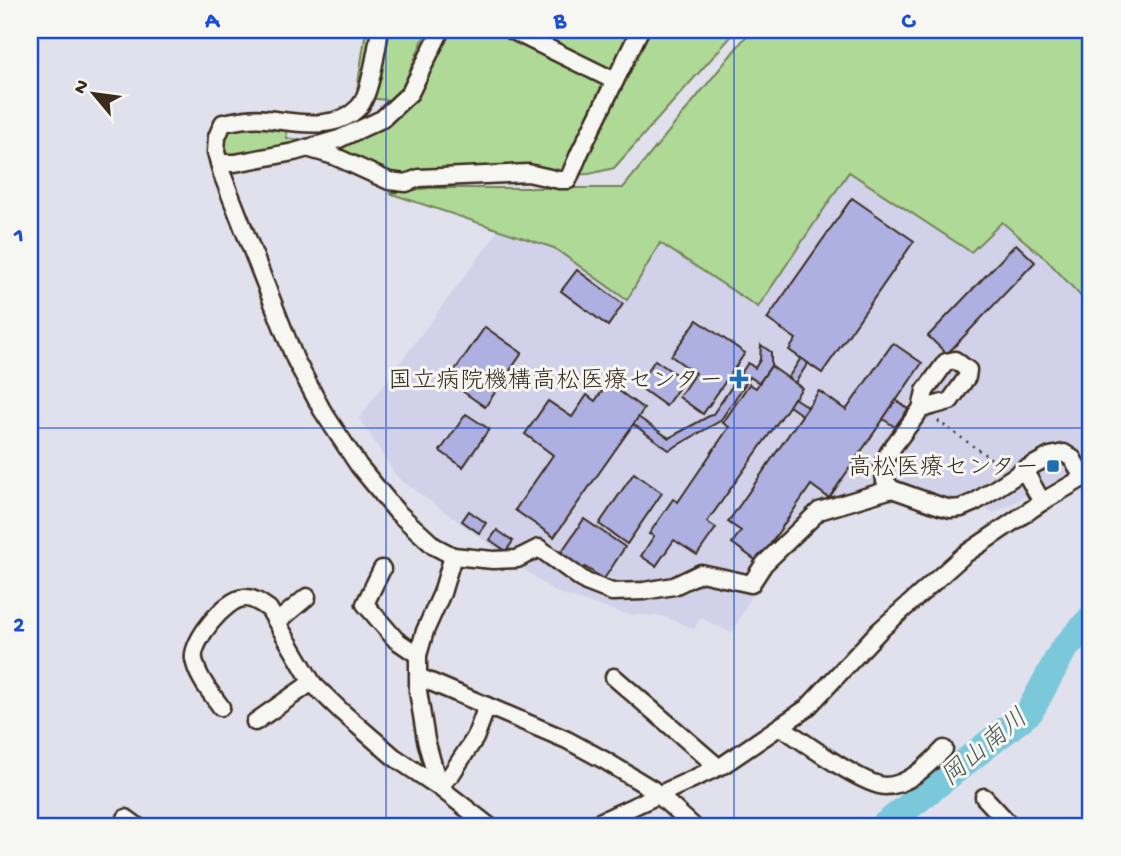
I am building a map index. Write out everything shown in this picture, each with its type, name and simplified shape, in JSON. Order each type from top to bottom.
[{"type":"street","points":[[380,30],[372,75],[360,106],[347,116],[329,122],[291,123],[241,119],[223,123],[217,137],[216,152],[267,292],[295,359],[322,410],[359,466],[397,512],[434,546],[453,556],[494,559],[517,559],[539,548],[586,583],[612,592],[674,586],[701,573],[751,584],[764,564],[819,511],[892,489]]},
{"type":"street","points":[[219,163],[235,163],[307,148],[339,139],[382,119],[410,93],[441,30]]},
{"type":"street","points":[[511,30],[615,81]]},
{"type":"street","points":[[307,148],[334,156],[388,181],[407,183],[419,177],[528,173],[568,180],[579,152],[640,30]]},
{"type":"street","points":[[591,826],[718,767],[807,708],[879,631],[964,555],[1041,502],[1087,475],[1064,453],[1049,456],[975,502],[951,509],[892,489],[886,481],[883,464],[921,409]]},
{"type":"street","points":[[1019,473],[1041,502]]},
{"type":"street","points":[[439,787],[426,740],[418,691],[418,655],[453,556]]},
{"type":"street","points":[[382,569],[365,604],[396,640],[418,655]]},
{"type":"street","points":[[221,707],[204,684],[194,661],[194,649],[217,614],[231,602],[244,597],[260,602],[269,609],[312,682],[342,712],[394,757],[439,787],[489,826]]},
{"type":"street","points":[[277,622],[307,597]]},
{"type":"street","points":[[419,677],[567,740],[604,760],[652,789],[693,826]]},
{"type":"street","points":[[614,677],[718,767]]},
{"type":"street","points":[[255,722],[312,682]]},
{"type":"street","points":[[439,787],[452,773],[475,738],[487,706]]},
{"type":"street","points":[[780,726],[859,777],[884,786],[901,782],[922,772],[944,749]]},
{"type":"street","points":[[984,797],[1011,826]]},
{"type":"path","points":[[921,409],[1019,473]]},
{"type":"shaded area","name":"国立病院機構高松医療センター","points":[[849,171],[971,252],[1002,222],[1046,259],[1091,307],[1091,462],[994,513],[980,508],[962,520],[948,519],[896,501],[888,501],[855,507],[814,523],[762,575],[732,633],[700,618],[694,629],[663,616],[624,614],[555,592],[397,477],[359,418],[499,230],[554,248],[627,300],[659,243],[758,306]]},
{"type":"green space","points":[[366,30],[427,30],[397,101],[356,97]]},
{"type":"green space","points":[[451,30],[737,30],[614,168],[589,174],[390,177],[283,149],[222,156],[220,142],[227,124],[262,120],[286,129],[287,138],[339,148],[387,122],[415,97]]},
{"type":"green space","points":[[751,30],[1091,30],[1091,307],[1046,259],[1002,222],[971,252],[849,172],[758,307],[660,243],[627,300],[554,248],[389,193],[429,188],[623,188]]},
{"type":"building","points":[[852,198],[914,241],[822,373],[789,350],[796,339],[767,319]]},
{"type":"building","points":[[1016,244],[1035,262],[947,354],[928,336]]},
{"type":"building","points":[[577,270],[623,304],[608,326],[561,291]]},
{"type":"building","points":[[697,320],[745,353],[703,414],[679,397],[695,373],[671,356]]},
{"type":"building","points":[[485,327],[522,353],[485,407],[458,388],[455,370]]},
{"type":"building","points":[[893,343],[922,363],[829,498],[811,485],[758,562],[732,543],[741,531],[728,522],[819,391],[846,410]]},
{"type":"building","points":[[761,345],[771,352],[771,366],[759,383],[750,377],[720,421],[669,450],[633,424],[638,417],[669,438],[713,414],[748,363],[755,368],[760,360]]},
{"type":"building","points":[[801,358],[808,363],[795,383],[788,378]]},
{"type":"building","points":[[655,360],[684,380],[666,406],[638,386]]},
{"type":"building","points":[[771,366],[802,388],[707,522],[716,528],[697,555],[674,540],[656,566],[641,556],[654,536],[649,534],[673,499],[678,502],[729,427],[723,423],[749,384],[756,388]]},
{"type":"building","points":[[608,383],[644,409],[554,537],[515,510],[553,455],[525,434],[548,401],[572,417],[587,395],[595,401]]},
{"type":"building","points":[[794,398],[808,407],[802,415],[789,406]]},
{"type":"building","points":[[896,400],[908,409],[895,427],[883,419]]},
{"type":"building","points":[[466,414],[489,429],[463,467],[440,451]]},
{"type":"building","points":[[634,473],[662,493],[627,544],[599,524]]},
{"type":"building","points":[[469,511],[486,523],[479,533],[462,521]]},
{"type":"building","points":[[584,519],[625,547],[604,579],[585,567],[581,573],[558,557]]},
{"type":"building","points":[[497,530],[513,541],[506,551],[490,540]]},
{"type":"waterway","name":"岡山南川","points":[[884,826],[1030,711],[1063,650],[1091,619]]},
{"type":"place","name":"国立病院機構高松医療センター","points":[[739,379]]},
{"type":"place","name":"高松医療センター","points":[[1053,466]]}]
